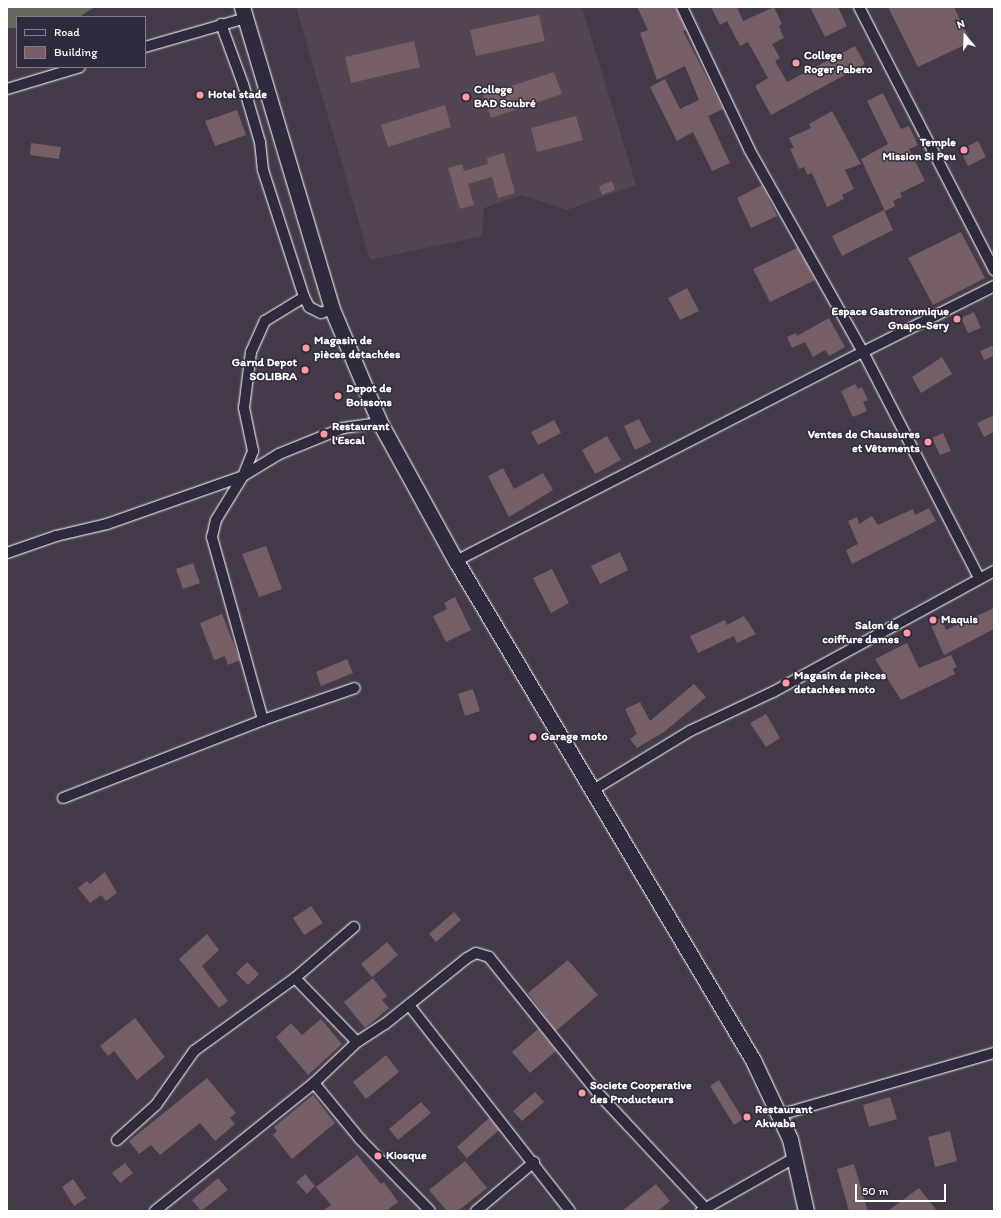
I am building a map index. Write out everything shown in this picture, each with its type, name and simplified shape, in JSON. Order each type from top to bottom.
[{"type":"main road","points":[[244,13],[332,309],[380,423],[456,561],[728,1015],[780,1115],[796,1157],[806,1211]]},
{"type":"street","points":[[682,7],[749,148],[863,352],[979,578]]},
{"type":"street","points":[[859,7],[994,270]]},
{"type":"street","points":[[146,47],[221,24],[244,13]]},
{"type":"street","points":[[221,24],[245,91],[260,142],[263,170],[304,297],[309,307],[321,313],[332,309]]},
{"type":"street","points":[[7,89],[77,68]]},
{"type":"street","points":[[456,561],[994,286]]},
{"type":"street","points":[[263,720],[212,537],[216,520],[243,476],[253,451],[244,408],[251,352],[265,321],[304,297]]},
{"type":"street","points":[[7,553],[56,536],[107,524],[243,476],[279,454],[343,428],[380,423]]},
{"type":"street","points":[[593,790],[690,732],[773,692],[994,570]]},
{"type":"street","points":[[64,798],[263,720],[355,688]]},
{"type":"street","points":[[117,1140],[156,1105],[194,1051],[295,978],[354,927]]},
{"type":"street","points":[[155,1211],[314,1083],[357,1042],[409,1005],[467,958],[476,953],[489,957],[597,1092],[703,1210],[796,1157]]},
{"type":"street","points":[[295,978],[357,1042]]},
{"type":"street","points":[[409,1005],[534,1162],[570,1211]]},
{"type":"street","points":[[780,1115],[994,1052]]},
{"type":"street","points":[[314,1083],[360,1139],[430,1211]]},
{"type":"street","points":[[476,1211],[534,1162]]},
{"type":"shaded area","name":"College BAD Soubré","points":[[296,7],[582,7],[636,185],[567,210],[522,195],[484,208],[482,236],[370,260]]},
{"type":"green space","points":[[7,7],[95,7],[81,16],[16,16],[16,28],[7,28]]},
{"type":"building","points":[[637,7],[675,7],[686,30],[683,31],[723,109],[708,116],[730,163],[712,171],[693,132],[677,141],[650,87],[665,79],[680,109],[699,100],[685,66],[657,80],[640,33],[648,30]]},
{"type":"building","points":[[711,7],[737,7],[743,21],[774,7],[782,24],[779,26],[784,38],[772,44],[780,58],[775,61],[787,82],[855,46],[865,64],[771,115],[755,86],[768,78],[748,42],[740,46],[727,21],[720,25]]},
{"type":"building","points":[[810,7],[838,7],[847,26],[825,37]]},
{"type":"building","points":[[888,7],[954,7],[971,42],[918,67]]},
{"type":"building","points":[[539,15],[545,41],[476,56],[470,30]]},
{"type":"building","points":[[414,41],[420,67],[351,83],[345,57]]},
{"type":"building","points":[[554,72],[562,94],[491,118],[483,95]]},
{"type":"building","points":[[883,93],[901,129],[909,126],[918,145],[909,149],[925,181],[900,193],[902,197],[893,201],[895,206],[885,211],[861,159],[888,144],[867,101]]},
{"type":"building","points":[[445,105],[451,127],[388,147],[381,125]]},
{"type":"building","points":[[237,110],[246,135],[215,146],[205,121]]},
{"type":"building","points":[[832,111],[861,164],[845,170],[854,189],[842,195],[844,199],[827,207],[812,173],[807,175],[804,167],[799,169],[790,149],[794,148],[789,138],[811,128],[809,124]]},
{"type":"building","points":[[576,116],[583,140],[537,152],[531,128]]},
{"type":"building","points":[[978,141],[986,157],[968,166],[960,150]]},
{"type":"building","points":[[31,143],[61,147],[59,159],[30,155]]},
{"type":"building","points":[[504,153],[515,193],[498,198],[492,177],[468,184],[474,205],[460,209],[448,168],[462,164],[464,171],[488,164],[487,158]]},
{"type":"building","points":[[612,181],[615,190],[602,195],[599,186]]},
{"type":"building","points":[[762,185],[777,216],[751,228],[737,198]]},
{"type":"building","points":[[884,210],[893,230],[842,256],[832,236]]},
{"type":"building","points":[[961,232],[985,278],[933,305],[908,258]]},
{"type":"building","points":[[797,248],[815,280],[770,302],[753,269]]},
{"type":"building","points":[[687,288],[699,311],[680,320],[668,298]]},
{"type":"building","points":[[974,312],[981,328],[968,333],[961,318]]},
{"type":"building","points":[[829,318],[845,347],[829,356],[825,350],[813,357],[805,342],[792,348],[787,337],[796,333],[797,336]]},
{"type":"building","points":[[994,345],[994,356],[984,360],[980,351]]},
{"type":"building","points":[[942,357],[952,374],[921,393],[912,377]]},
{"type":"building","points":[[855,384],[858,389],[862,387],[868,400],[863,402],[867,411],[853,417],[841,391]]},
{"type":"building","points":[[994,415],[994,432],[984,437],[977,423]]},
{"type":"building","points":[[639,419],[651,442],[635,450],[624,426]]},
{"type":"building","points":[[554,420],[561,433],[538,445],[531,432]]},
{"type":"building","points":[[943,433],[951,451],[940,455],[932,438]]},
{"type":"building","points":[[607,436],[621,460],[595,474],[582,450]]},
{"type":"building","points":[[503,468],[514,489],[543,473],[553,490],[509,517],[488,476]]},
{"type":"building","points":[[929,508],[936,521],[852,564],[846,550],[858,544],[848,521],[857,517],[859,524],[872,516],[878,525],[913,509],[915,515]]},
{"type":"building","points":[[266,546],[282,589],[259,597],[242,554]]},
{"type":"building","points":[[620,552],[628,570],[600,584],[591,566]]},
{"type":"building","points":[[193,563],[200,583],[183,589],[176,569]]},
{"type":"building","points":[[552,569],[569,603],[551,613],[533,578]]},
{"type":"building","points":[[455,597],[471,630],[446,642],[433,616],[447,609],[444,603]]},
{"type":"building","points":[[994,608],[994,629],[944,655],[930,623],[941,618],[946,630]]},
{"type":"building","points":[[222,614],[240,660],[228,665],[225,656],[214,660],[200,623]]},
{"type":"building","points":[[744,616],[756,634],[737,643],[734,636],[698,653],[690,636],[725,620],[727,625]]},
{"type":"building","points":[[907,643],[919,668],[951,655],[957,667],[953,669],[955,674],[901,700],[875,659]]},
{"type":"building","points":[[347,659],[353,673],[321,686],[316,672]]},
{"type":"building","points":[[694,684],[706,697],[664,732],[637,748],[630,739],[637,734],[625,709],[640,702],[650,721]]},
{"type":"building","points":[[473,689],[480,711],[465,716],[458,694]]},
{"type":"building","points":[[766,714],[780,738],[766,747],[750,723]]},
{"type":"building","points":[[105,872],[117,893],[106,901],[101,895],[90,903],[78,888],[87,881],[90,884]]},
{"type":"building","points":[[311,906],[323,923],[304,935],[293,918]]},
{"type":"building","points":[[454,912],[461,920],[436,942],[429,934]]},
{"type":"building","points":[[207,934],[219,950],[202,966],[228,1001],[219,1008],[179,959]]},
{"type":"building","points":[[387,942],[398,955],[372,977],[361,964]]},
{"type":"building","points":[[568,960],[598,995],[556,1031],[528,993]]},
{"type":"building","points":[[247,962],[259,974],[248,985],[236,973]]},
{"type":"building","points":[[373,978],[387,996],[382,1000],[389,1008],[365,1028],[344,1002]]},
{"type":"building","points":[[135,1018],[165,1057],[137,1080],[114,1051],[108,1056],[100,1046]]},
{"type":"building","points":[[321,1019],[342,1044],[308,1075],[276,1037],[291,1023],[302,1035]]},
{"type":"building","points":[[538,1029],[556,1051],[530,1073],[512,1052]]},
{"type":"building","points":[[386,1055],[399,1072],[366,1099],[353,1082]]},
{"type":"building","points":[[207,1078],[236,1113],[230,1118],[235,1124],[215,1141],[200,1123],[160,1155],[151,1145],[139,1154],[129,1141]]},
{"type":"building","points":[[719,1080],[743,1119],[734,1125],[710,1086]]},
{"type":"building","points":[[535,1092],[544,1102],[522,1121],[513,1111]]},
{"type":"building","points":[[313,1095],[335,1123],[292,1159],[273,1135],[277,1131],[274,1127]]},
{"type":"building","points":[[890,1097],[897,1119],[869,1127],[863,1105]]},
{"type":"building","points":[[421,1102],[431,1113],[398,1140],[389,1129]]},
{"type":"building","points":[[489,1118],[499,1130],[467,1158],[457,1147]]},
{"type":"building","points":[[950,1131],[957,1161],[935,1167],[928,1137]]},
{"type":"building","points":[[357,1155],[381,1184],[384,1182],[398,1202],[386,1211],[323,1211],[331,1205],[316,1187]]},
{"type":"building","points":[[465,1161],[487,1188],[458,1211],[447,1211],[429,1190]]},
{"type":"building","points":[[125,1163],[133,1173],[120,1183],[112,1173]]},
{"type":"building","points":[[854,1164],[868,1211],[849,1211],[837,1169]]},
{"type":"building","points":[[305,1174],[315,1186],[307,1194],[296,1182]]},
{"type":"building","points":[[218,1178],[228,1190],[201,1211],[192,1200]]},
{"type":"building","points":[[73,1179],[86,1198],[74,1206],[62,1187]]},
{"type":"building","points":[[656,1184],[670,1201],[658,1211],[622,1211]]},
{"type":"building","points":[[919,1188],[937,1211],[888,1211]]},
{"type":"place","name":"College Roger Pabero","points":[[796,63]]},
{"type":"place","name":"Hotel stade","points":[[200,95]]},
{"type":"place","name":"College BAD Soubré","points":[[466,97]]},
{"type":"place","name":"Temple Mission Si Peu","points":[[964,150]]},
{"type":"place","name":"Espace Gastronomique Gnapo-Sery","points":[[957,319]]},
{"type":"place","name":"Magasin de pièces detachées","points":[[306,348]]},
{"type":"place","name":"Garnd Depot SOLIBRA","points":[[305,370]]},
{"type":"place","name":"Depot de Boissons","points":[[338,396]]},
{"type":"place","name":"Restaurant l'Escal","points":[[324,434]]},
{"type":"place","name":"Ventes de Chaussures et Vêtements","points":[[928,442]]},
{"type":"place","name":"Maquis","points":[[933,620]]},
{"type":"place","name":"Salon de coiffure dames","points":[[907,633]]},
{"type":"place","name":"Magasin de pièces detachées moto","points":[[786,683]]},
{"type":"place","name":"Garage moto","points":[[533,737]]},
{"type":"place","name":"Societe Cooperative des Producteurs","points":[[582,1093]]},
{"type":"place","name":"Restaurant Akwaba","points":[[747,1117]]},
{"type":"place","name":"Kiosque","points":[[378,1156]]}]
